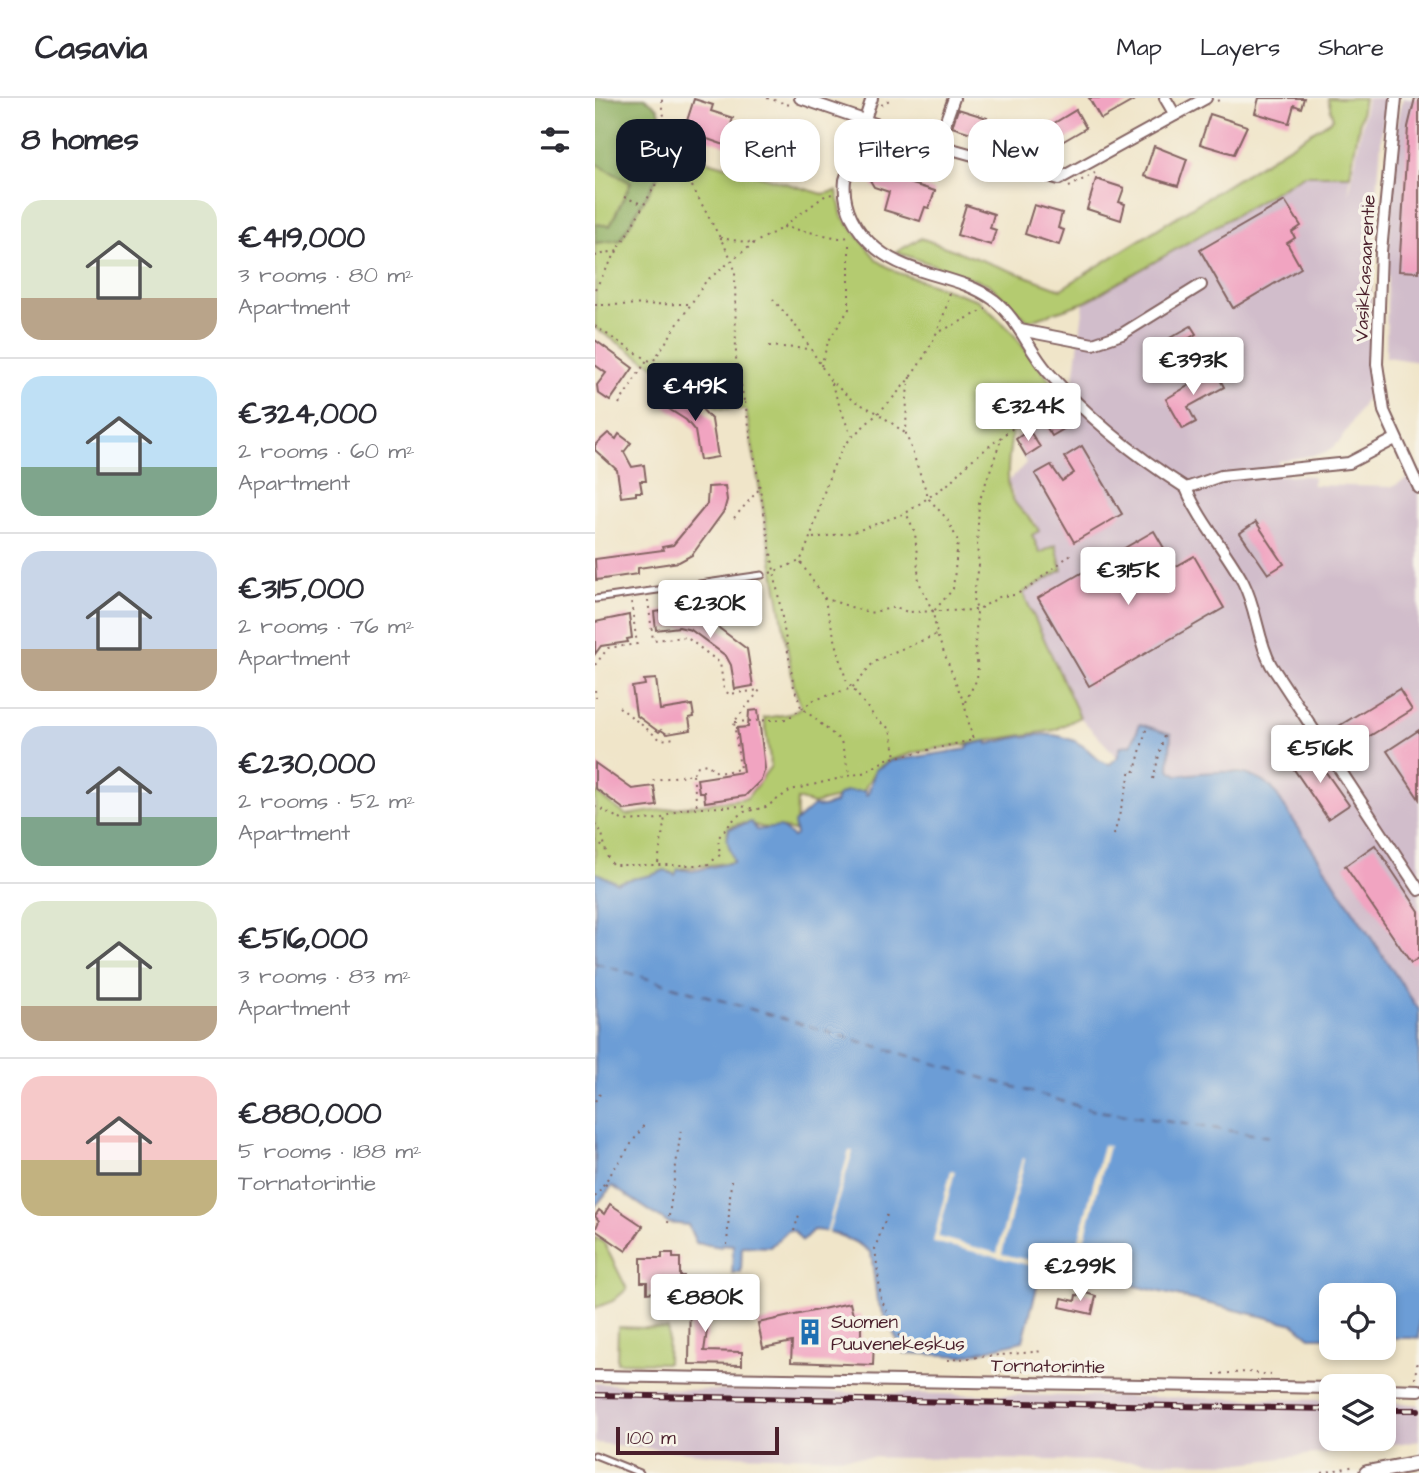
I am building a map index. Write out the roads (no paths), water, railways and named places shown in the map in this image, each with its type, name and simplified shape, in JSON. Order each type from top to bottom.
[{"type":"street","points":[[800,98],[862,119]]},
{"type":"street","points":[[865,119],[872,98]]},
{"type":"street","points":[[946,119],[954,98]]},
{"type":"street","points":[[1165,98],[1175,115]]},
{"type":"street","name":"Vasikkasaarentie","points":[[1396,98],[1381,251],[1377,364],[1384,411],[1419,488]]},
{"type":"street","points":[[954,150],[1059,179],[1081,170],[1175,115],[1209,101]]},
{"type":"street","points":[[846,182],[843,193],[847,208],[860,230],[874,246],[903,266],[976,290],[994,300],[1020,330],[1045,369],[1067,394],[1136,457],[1186,488],[1195,509],[1244,584],[1261,646],[1271,666],[1419,890]]},
{"type":"street","points":[[1020,330],[1093,344],[1122,334],[1202,285]]},
{"type":"street","points":[[1186,488],[1221,476],[1349,463],[1395,439]]},
{"type":"street","name":"Tornatorintie","points":[[595,1376],[1319,1388]]},
{"type":"street","points":[[1396,1388],[1417,1385]]},
{"type":"street","points":[[1367,1473],[1419,1463]]},
{"type":"lane","points":[[595,598],[762,575]]},
{"type":"lane","points":[[595,1455],[640,1473]]},
{"type":"water","points":[[1140,724],[1171,734],[1169,769],[1177,775],[1239,773],[1261,780],[1272,788],[1419,1010],[1419,1338],[1396,1338],[1396,1283],[1319,1283],[1319,1337],[1310,1337],[1294,1324],[1043,1264],[1023,1341],[963,1356],[904,1353],[877,1301],[871,1253],[851,1240],[813,1230],[802,1241],[794,1231],[788,1230],[770,1247],[742,1246],[741,1273],[732,1273],[733,1245],[722,1244],[721,1247],[696,1243],[688,1225],[668,1223],[612,1186],[595,1207],[595,872],[617,883],[665,870],[675,875],[678,869],[693,871],[734,862],[727,840],[729,829],[751,822],[757,830],[780,827],[793,837],[796,835],[794,823],[813,806],[823,807],[835,803],[837,796],[847,791],[865,791],[866,795],[868,794],[875,770],[891,761],[967,749],[968,745],[987,741],[988,744],[1024,736],[1048,735],[1072,740],[1101,761],[1110,764],[1117,758],[1121,746],[1131,745]]},
{"type":"railway","points":[[595,1395],[1319,1409]]},
{"type":"railway","points":[[1396,1410],[1418,1410]]},
{"type":"place","name":"Suomen Puuvenekeskus","points":[[810,1332]]}]
